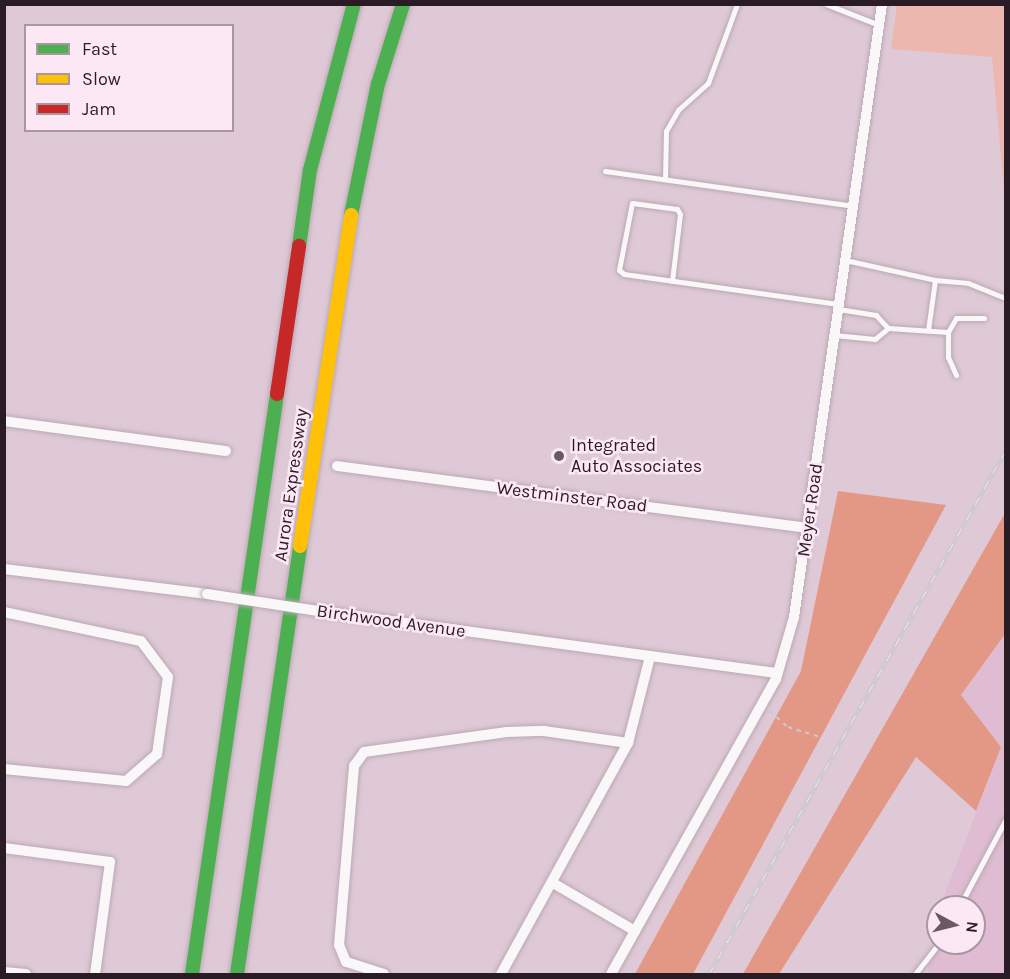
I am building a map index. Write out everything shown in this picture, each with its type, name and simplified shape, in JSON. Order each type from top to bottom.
[{"type":"highway","name":"Aurora Expressway","points":[[192,975],[310,170],[354,4]]},
{"type":"highway","name":"Aurora Expressway","points":[[237,975],[346,238],[378,84],[403,4]]},
{"type":"highway","points":[[243,928],[244,975]]},
{"type":"street","name":"Meyer Road","points":[[611,975],[762,704],[777,673],[794,617],[882,4]]},
{"type":"street","points":[[4,421],[226,451]]},
{"type":"street","name":"Westminster Road","points":[[337,466],[807,528]]},
{"type":"street","name":"Birchwood Avenue","points":[[4,568],[777,673]]},
{"type":"street","points":[[4,612],[141,641],[168,677],[157,754],[126,781],[4,769]]},
{"type":"street","points":[[501,975],[628,743],[650,657]]},
{"type":"street","points":[[384,975],[346,962],[339,945],[354,766],[364,752],[507,732],[544,731],[628,743]]},
{"type":"street","points":[[4,848],[110,862],[95,975]]},
{"type":"street","points":[[553,883],[635,931]]},
{"type":"street","points":[[4,972],[26,975]]},
{"type":"lane","points":[[665,179],[666,131],[678,110],[708,83],[737,4]]},
{"type":"lane","points":[[826,4],[879,25]]},
{"type":"lane","points":[[605,171],[852,206]]},
{"type":"lane","points":[[672,281],[680,214],[677,209],[632,204],[619,270],[672,281],[838,306],[876,315],[888,328]]},
{"type":"lane","points":[[845,260],[935,280],[968,283],[1004,297]]},
{"type":"lane","points":[[928,330],[935,280]]},
{"type":"lane","points":[[956,375],[948,357],[948,332],[956,318],[984,318]]},
{"type":"lane","points":[[834,335],[875,339],[888,328],[948,332]]},
{"type":"lane","points":[[965,895],[1005,819]]},
{"type":"lane","points":[[915,975],[930,955]]},
{"type":"path","points":[[762,704],[788,726],[820,737]]},
{"type":"shaded area","points":[[897,5],[1005,5],[1005,202],[992,57],[891,49]]},
{"type":"shaded area","points":[[838,491],[946,505],[693,974],[635,974],[801,671]]},
{"type":"shaded area","points":[[1005,513],[1005,634],[961,695],[1001,747],[976,811],[916,757],[779,974],[743,974]]},
{"type":"shaded area","points":[[1005,634],[1005,974],[927,974],[931,955],[986,955],[986,895],[945,895],[1001,747],[961,695]]},
{"type":"railway","points":[[709,974],[1006,450]]},
{"type":"traffic: fast","points":[[299,246],[310,170],[354,4]]},
{"type":"traffic: fast","points":[[351,215],[378,84],[403,4]]},
{"type":"traffic: fast","points":[[192,974],[277,394]]},
{"type":"traffic: fast","points":[[237,974],[300,546]]},
{"type":"traffic: slow","points":[[300,546],[351,215]]},
{"type":"traffic: jam","points":[[277,394],[299,246]]},
{"type":"place","name":"Integrated Auto Associates","points":[[559,456]]}]
